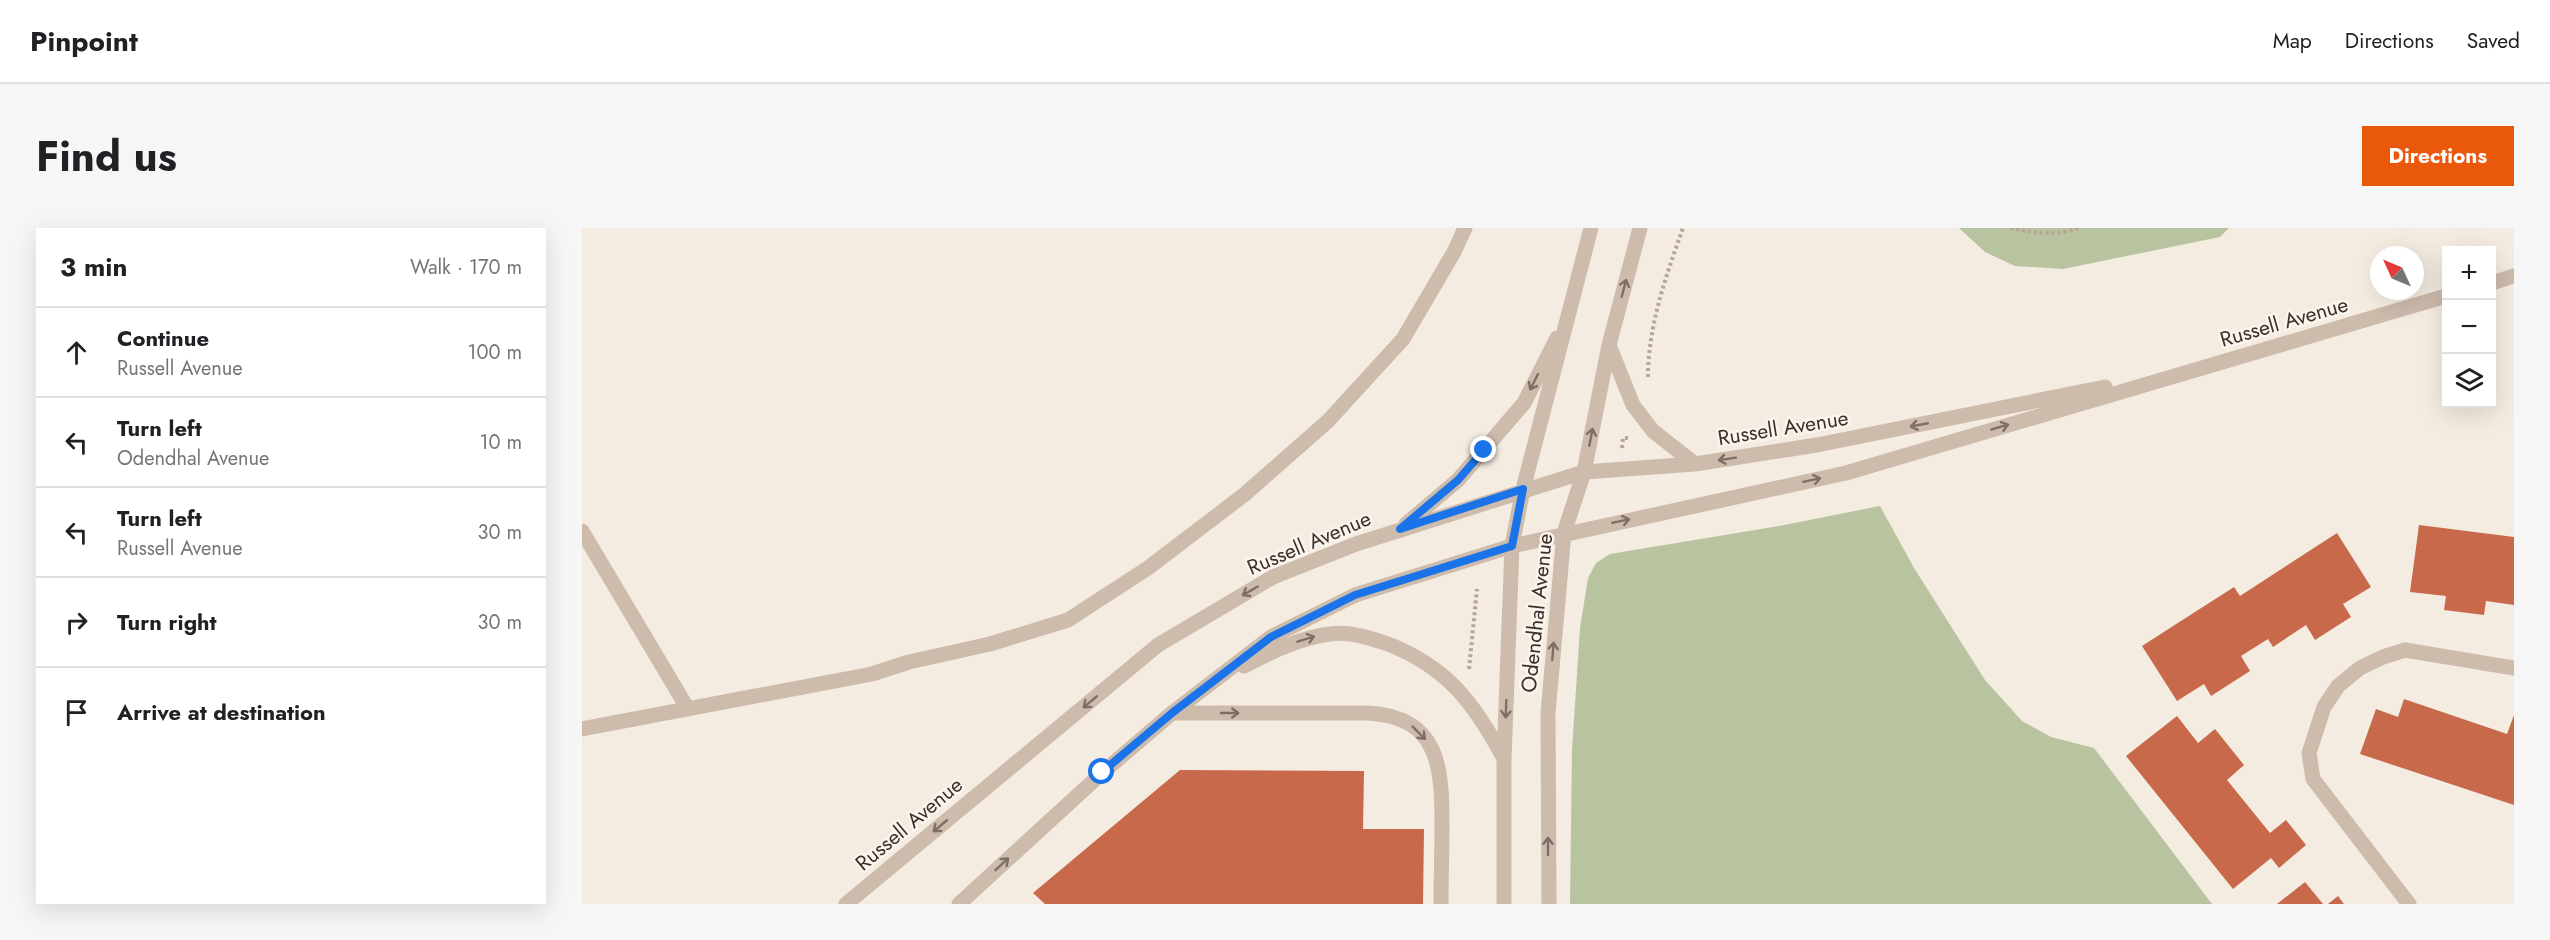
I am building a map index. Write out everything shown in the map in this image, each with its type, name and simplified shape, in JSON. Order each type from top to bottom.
[{"type":"street","points":[[582,729],[872,674],[909,662],[990,644],[1068,620],[1148,568],[1199,530],[1245,494],[1328,421],[1402,339],[1454,252],[1465,228]]},
{"type":"street","name":"Odendhal Avenue","points":[[1504,904],[1504,759],[1512,546],[1523,489],[1591,228]]},
{"type":"street","name":"Odendhal Avenue","points":[[1549,904],[1548,713],[1564,533],[1584,472],[1609,345],[1640,228]]},
{"type":"street","points":[[2496,282],[2514,276]]},
{"type":"street","name":"Russell Avenue","points":[[959,904],[1102,772],[1172,713],[1271,637],[1355,595],[1512,546],[1564,533],[1846,473],[2442,297]]},
{"type":"street","points":[[1400,529],[1458,480],[1524,403],[1570,311]]},
{"type":"street","points":[[1609,345],[1633,405],[1653,430],[1695,464]]},
{"type":"street","name":"Russell Avenue","points":[[846,904],[1158,645],[1273,577],[1356,544],[1523,489],[1584,472],[1695,464],[1817,445],[2202,367]]},
{"type":"street","points":[[582,531],[688,709]]},
{"type":"street","points":[[1214,681],[1306,638],[1332,633],[1367,638],[1404,650],[1426,662],[1446,677],[1460,690],[1486,724],[1504,759]]},
{"type":"street","points":[[2409,904],[2313,779],[2309,753],[2324,707],[2338,686],[2360,668],[2405,650],[2514,668]]},
{"type":"street","points":[[1172,713],[1368,713],[1395,717],[1407,723],[1430,745],[1439,764],[1442,808],[1441,904]]},
{"type":"path","points":[[1648,379],[1648,356],[1654,320],[1683,228]]},
{"type":"path","points":[[2010,228],[2033,233],[2062,234],[2079,228]]},
{"type":"path","points":[[1622,454],[1623,438],[1632,438]]},
{"type":"path","points":[[1469,670],[1477,589]]},
{"type":"green space","points":[[1959,228],[2229,228],[2220,237],[2063,269],[2015,266],[1985,252]]},
{"type":"green space","points":[[1880,506],[1914,568],[1985,680],[2022,721],[2051,737],[2094,748],[2212,904],[1570,904],[1572,750],[1580,628],[1588,578],[1596,563],[1610,554],[1779,526]]},
{"type":"building","points":[[2419,525],[2514,537],[2514,605],[2486,601],[2484,615],[2444,610],[2446,596],[2410,592]]},
{"type":"building","points":[[2337,533],[2371,587],[2343,604],[2351,617],[2315,640],[2306,625],[2273,647],[2268,639],[2241,656],[2250,671],[2211,696],[2204,684],[2177,701],[2142,646],[2234,587],[2240,596]]},
{"type":"building","points":[[2404,699],[2507,734],[2514,715],[2514,805],[2360,754],[2376,709],[2398,717]]},
{"type":"building","points":[[2177,716],[2198,743],[2215,729],[2244,765],[2227,780],[2270,833],[2286,820],[2306,845],[2279,868],[2271,858],[2233,889],[2126,756]]},
{"type":"building","points":[[1180,770],[1364,771],[1363,829],[1424,829],[1423,904],[1045,904],[1033,893]]},
{"type":"building","points":[[2305,882],[2323,904],[2277,904]]},
{"type":"building","points":[[2338,896],[2344,904],[2328,904]]},
{"type":"route","points":[[1102,772],[1172,713],[1271,637],[1355,595],[1512,546],[1523,489],[1400,529],[1458,480],[1484,450]]}]
